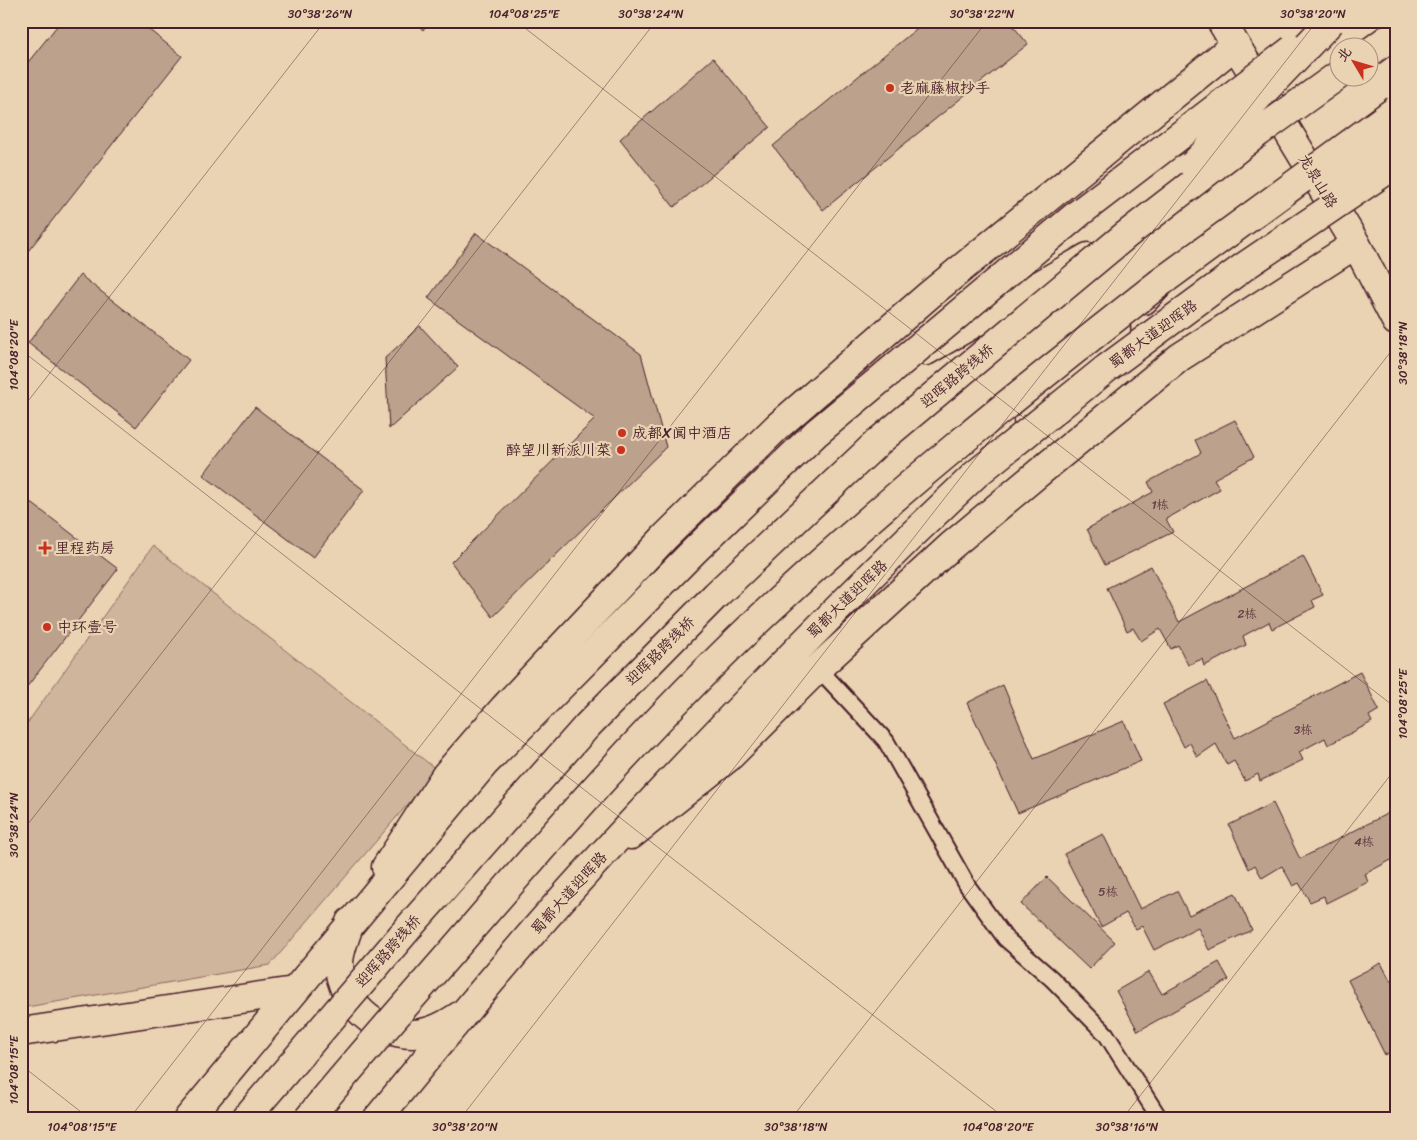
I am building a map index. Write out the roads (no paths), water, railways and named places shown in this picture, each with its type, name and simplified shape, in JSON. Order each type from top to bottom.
[{"type":"main road","name":"龙泉山路","points":[[1220,21],[1356,244],[1396,321]]},
{"type":"main road","points":[[1126,235],[1330,21]]},
{"type":"main road","points":[[188,1119],[351,921],[484,764],[694,552],[816,433],[1079,213],[1330,21]]},
{"type":"main road","points":[[1380,45],[1396,33]]},
{"type":"main road","points":[[462,1015],[430,1032],[399,1033],[364,1017],[343,988],[338,962],[351,921],[446,775],[504,708],[673,529],[777,427],[922,301],[1235,45]]},
{"type":"main road","points":[[888,373],[1126,235],[1259,132],[1330,81]]},
{"type":"main road","points":[[308,1119],[516,878],[615,767],[754,624],[893,497],[1006,404],[1161,282],[1396,110]]},
{"type":"main road","points":[[1254,214],[1396,144]]},
{"type":"main road","name":"蜀都大道迎晖路","points":[[377,1119],[462,1015],[587,871],[799,646],[976,474],[1107,368],[1245,266],[1396,164]]},
{"type":"main road","name":"迎晖路跨线桥","points":[[245,1119],[554,761],[716,595],[878,442],[1126,235]]},
{"type":"main road","points":[[587,871],[729,757],[818,668],[951,546],[1180,357],[1356,244]]},
{"type":"main road","points":[[976,474],[1161,282]]},
{"type":"main road","points":[[21,1032],[294,991]]},
{"type":"lane","points":[[818,668],[886,741],[967,886],[1005,938],[1052,979],[1106,1034],[1160,1119]]},
{"type":"place","name":"老麻藤椒抄手","points":[[890,88]]},
{"type":"place","name":"成都X阆中酒店","points":[[622,433]]},
{"type":"place","name":"醉望川新派川菜","points":[[621,450]]},
{"type":"place","name":"里程药房","points":[[45,548]]},
{"type":"place","name":"中环壹号","points":[[47,627]]}]
